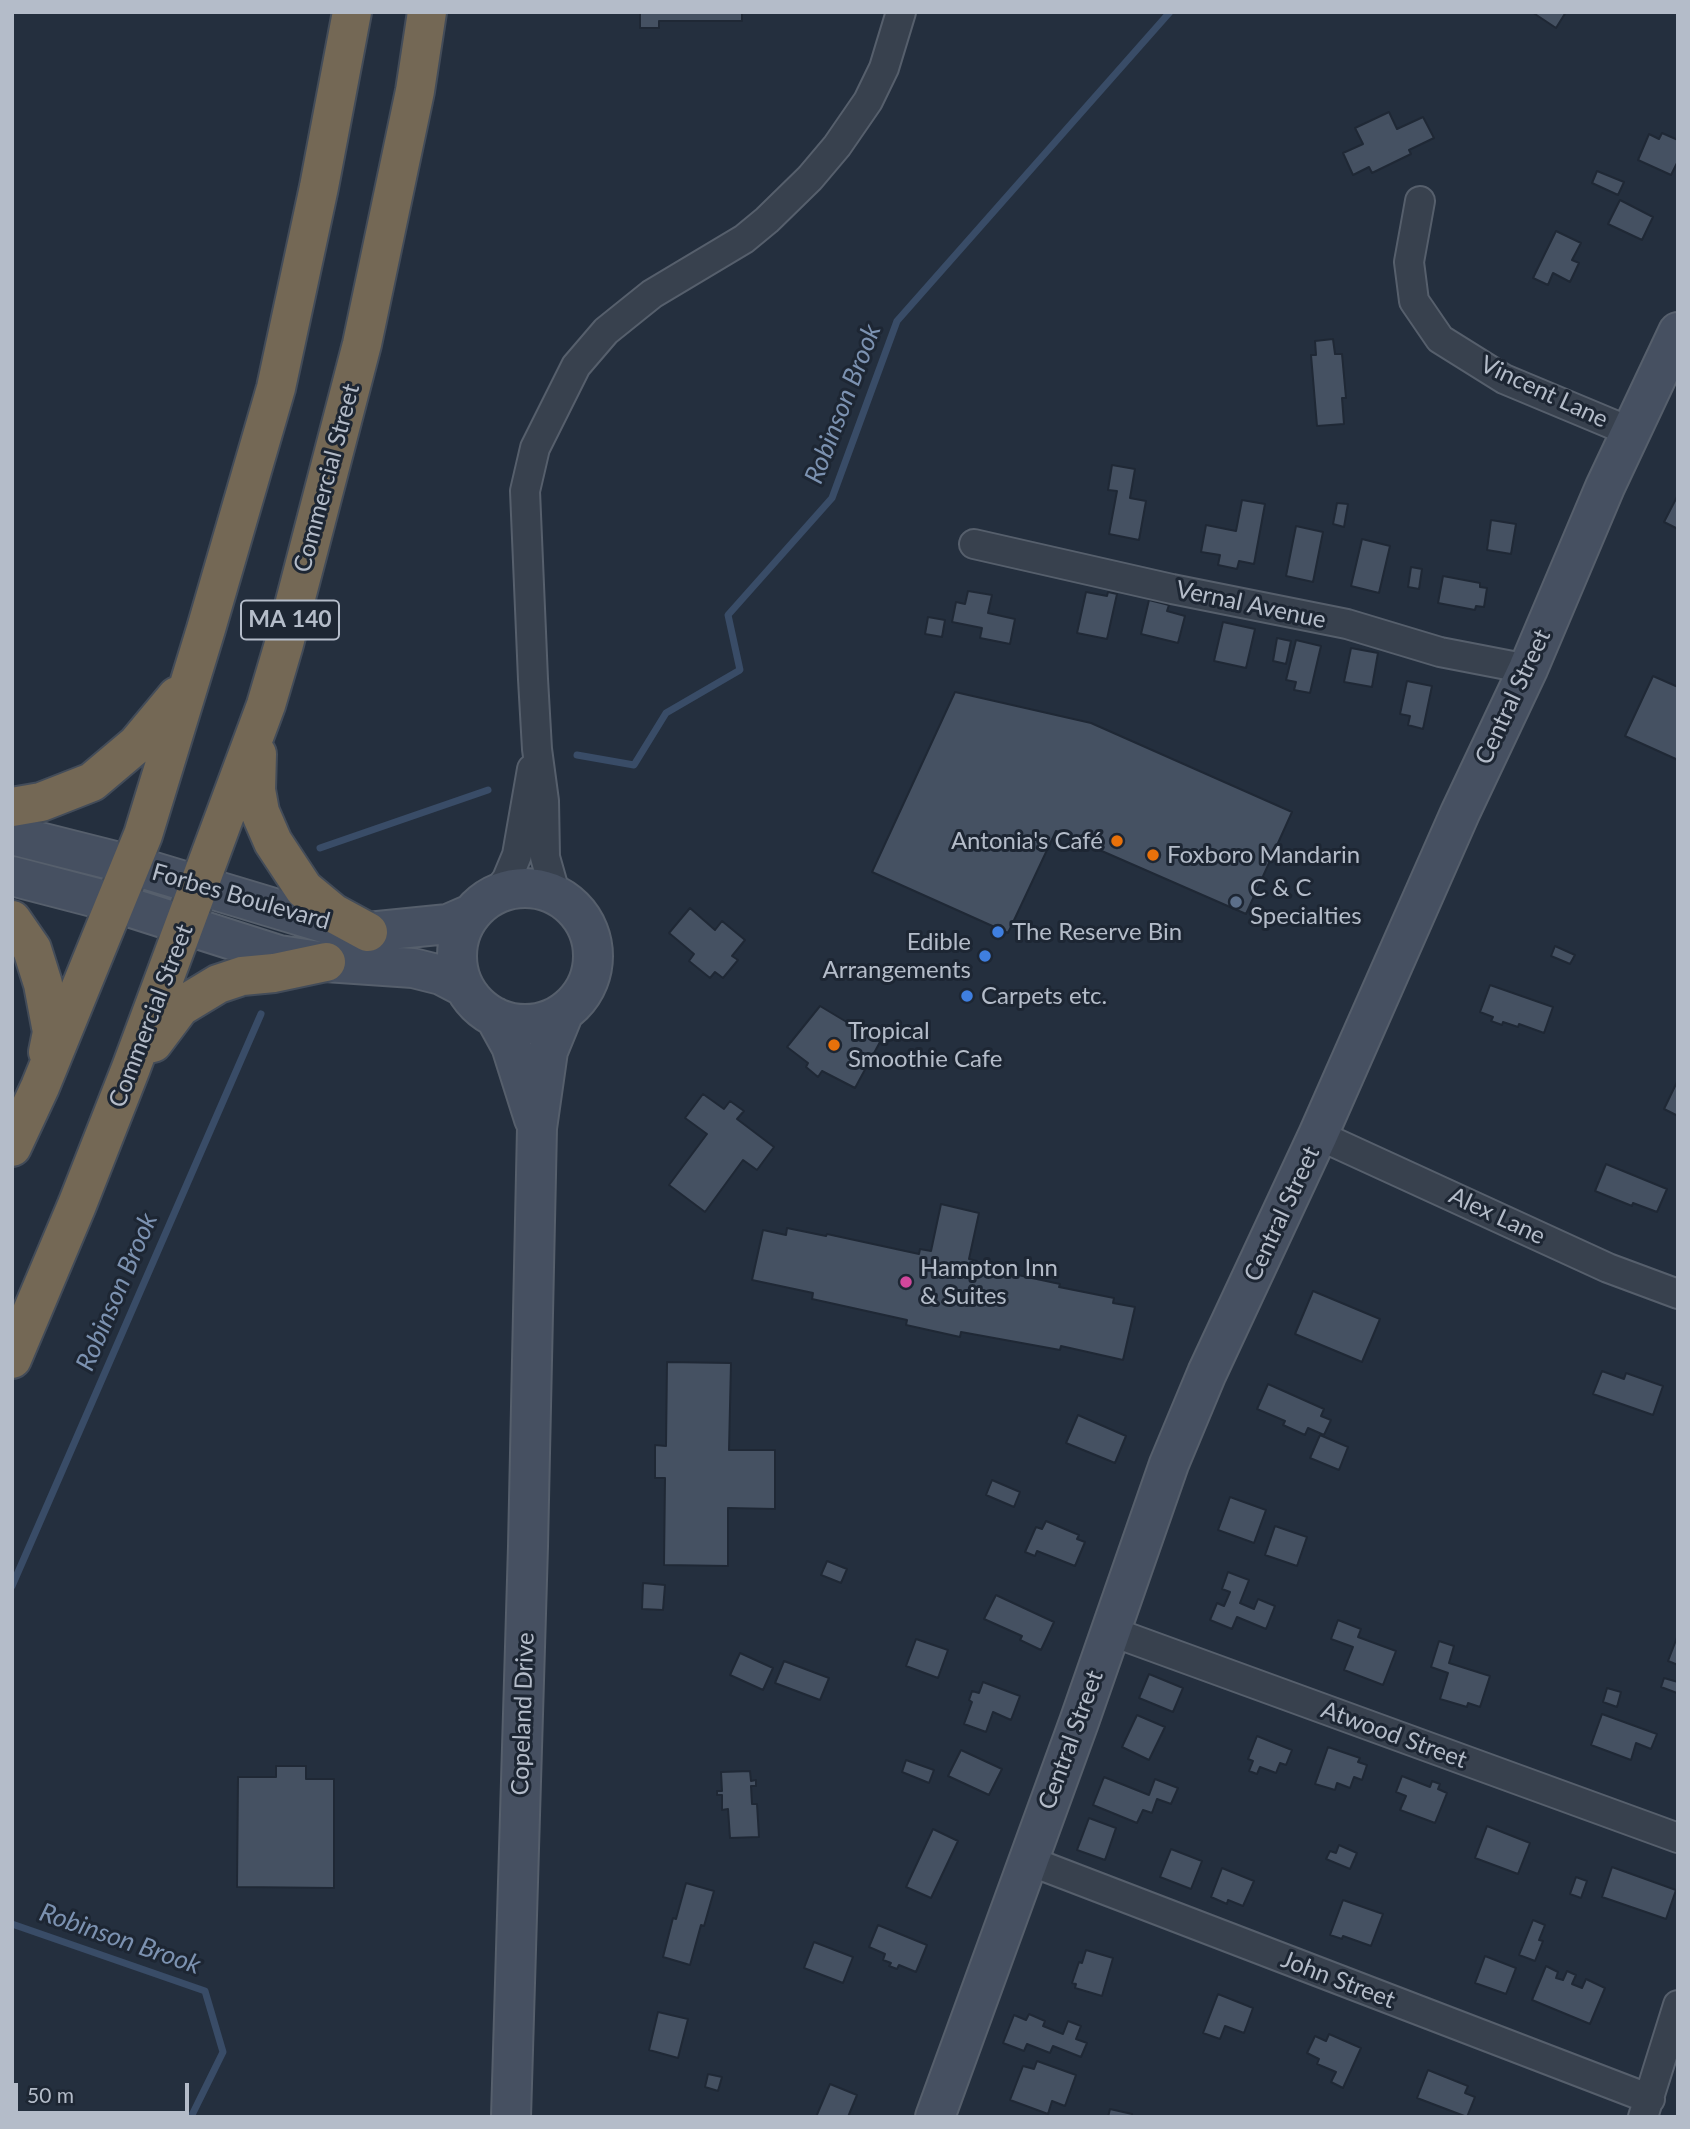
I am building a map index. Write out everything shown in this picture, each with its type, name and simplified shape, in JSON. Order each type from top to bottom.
[{"type":"highway","name":"MA 140","points":[[12,1147],[40,1087],[143,835],[276,388],[319,187],[352,12]]},
{"type":"highway","name":"Commercial Street","points":[[12,1359],[131,1068],[258,729],[284,644],[362,344],[415,91],[427,12]]},
{"type":"highway","points":[[12,807],[41,802],[92,782],[137,744],[159,721],[189,681]]},
{"type":"highway","points":[[258,729],[256,790],[260,812],[272,842],[304,889],[333,913],[368,932]]},
{"type":"highway","points":[[12,920],[32,949],[43,984],[52,1032],[40,1087]]},
{"type":"highway","points":[[131,1068],[180,1007],[200,994],[242,976],[274,973],[326,962]]},
{"type":"street","points":[[556,895],[545,857],[525,491],[531,460],[542,431],[576,366],[606,331],[652,294],[744,239],[810,178],[837,146],[868,101],[884,68],[901,12]]},
{"type":"street","name":"Vincent Lane","points":[[1420,201],[1409,262],[1414,301],[1440,339],[1504,379],[1631,432]]},
{"type":"street","name":"Central Street","points":[[935,2117],[1079,1722],[1169,1464],[1460,813],[1528,669],[1605,486],[1678,332]]},
{"type":"street","name":"Vernal Avenue","points":[[974,544],[1172,589],[1347,624],[1440,652],[1528,669]]},
{"type":"street","points":[[537,749],[525,799],[517,855],[507,879],[463,928],[458,942],[457,958],[464,987],[478,1004],[495,1017],[523,1024],[537,1023],[564,1012]]},
{"type":"street","name":"Forbes Boulevard","points":[[12,835],[131,865],[327,924],[368,932],[448,924],[483,904]]},
{"type":"street","name":"Forbes Boulevard","points":[[12,876],[116,903],[279,955],[326,962],[413,968],[441,975],[464,987]]},
{"type":"street","points":[[483,904],[526,888],[556,895],[579,916],[589,937],[593,960],[590,975],[584,989],[564,1012],[548,1051],[537,1128]]},
{"type":"street","points":[[495,1017],[511,1046],[537,1128]]},
{"type":"street","name":"Copeland Drive","points":[[511,2117],[537,1128]]},
{"type":"street","name":"Alex Lane","points":[[1318,1135],[1608,1268],[1678,1294]]},
{"type":"street","name":"Atwood Street","points":[[1110,1631],[1678,1838]]},
{"type":"street","name":"John Street","points":[[1027,1860],[1647,2108]]},
{"type":"street","points":[[1647,2108],[1678,2005]]},
{"type":"building","points":[[640,12],[742,12],[742,21],[659,21],[659,28],[640,28]]},
{"type":"building","points":[[1532,12],[1566,12],[1556,28]]},
{"type":"building","points":[[1389,112],[1397,129],[1423,117],[1434,138],[1409,150],[1411,154],[1372,173],[1369,167],[1353,175],[1343,153],[1363,144],[1355,128]]},
{"type":"building","points":[[1662,133],[1678,140],[1678,161],[1671,175],[1638,160],[1649,134],[1659,139]]},
{"type":"building","points":[[1597,171],[1624,182],[1618,195],[1592,183]]},
{"type":"building","points":[[1620,200],[1653,217],[1642,240],[1608,224]]},
{"type":"building","points":[[1556,231],[1581,243],[1572,260],[1579,263],[1570,282],[1553,273],[1548,285],[1533,278]]},
{"type":"building","points":[[1333,339],[1335,354],[1342,354],[1346,398],[1342,398],[1344,424],[1317,426],[1311,355],[1316,355],[1315,341]]},
{"type":"building","points":[[1112,465],[1135,469],[1130,498],[1146,501],[1139,540],[1109,534],[1117,491],[1108,490]]},
{"type":"building","points":[[1678,495],[1678,529],[1664,522]]},
{"type":"building","points":[[1242,500],[1265,504],[1254,564],[1239,561],[1237,569],[1218,565],[1220,555],[1201,552],[1206,525],[1236,531]]},
{"type":"building","points":[[1337,503],[1348,504],[1344,527],[1333,524]]},
{"type":"building","points":[[1491,520],[1516,524],[1511,554],[1487,550]]},
{"type":"building","points":[[1296,526],[1323,532],[1313,582],[1286,576]]},
{"type":"building","points":[[1362,539],[1390,546],[1379,593],[1351,586]]},
{"type":"building","points":[[1411,567],[1422,569],[1419,589],[1408,587]]},
{"type":"building","points":[[1443,576],[1480,583],[1480,587],[1487,588],[1484,607],[1476,606],[1475,610],[1438,603]]},
{"type":"building","points":[[968,591],[992,595],[988,613],[1015,619],[1010,644],[980,638],[982,628],[952,622],[956,602],[965,604]]},
{"type":"building","points":[[1086,592],[1107,596],[1108,592],[1117,594],[1107,639],[1077,633]]},
{"type":"building","points":[[1149,600],[1169,605],[1167,611],[1185,616],[1178,643],[1141,634]]},
{"type":"building","points":[[928,617],[945,620],[942,637],[925,634]]},
{"type":"building","points":[[1223,622],[1255,629],[1246,668],[1214,661]]},
{"type":"building","points":[[1277,638],[1291,641],[1286,664],[1273,661]]},
{"type":"building","points":[[1296,640],[1321,646],[1310,693],[1294,690],[1296,682],[1286,680]]},
{"type":"building","points":[[1351,648],[1378,653],[1372,687],[1344,682]]},
{"type":"building","points":[[1653,676],[1678,687],[1678,760],[1625,736]]},
{"type":"building","points":[[1407,681],[1432,686],[1423,729],[1408,725],[1410,716],[1400,714]]},
{"type":"building","points":[[955,692],[1091,723],[1292,812],[1246,914],[1056,831],[1008,933],[872,872]]},
{"type":"building","points":[[690,908],[715,930],[722,921],[745,940],[732,956],[738,960],[723,978],[715,972],[710,978],[689,961],[694,954],[669,933]]},
{"type":"building","points":[[1555,946],[1575,955],[1570,964],[1551,956]]},
{"type":"building","points":[[1490,985],[1553,1007],[1544,1033],[1519,1024],[1518,1027],[1503,1022],[1502,1025],[1491,1021],[1493,1017],[1480,1012]]},
{"type":"building","name":"Tropical Smoothie Cafe","points":[[820,1006],[880,1042],[855,1088],[822,1071],[818,1077],[806,1067],[808,1063],[787,1047]]},
{"type":"building","points":[[1678,1080],[1678,1116],[1664,1109]]},
{"type":"building","points":[[703,1094],[724,1109],[730,1101],[744,1111],[737,1119],[774,1147],[757,1170],[743,1160],[705,1212],[669,1185],[707,1134],[685,1118]]},
{"type":"building","points":[[1606,1164],[1667,1189],[1657,1212],[1633,1203],[1632,1206],[1595,1191]]},
{"type":"building","name":"Hampton Inn & Suites","points":[[941,1204],[979,1213],[969,1259],[977,1261],[976,1266],[1060,1284],[1059,1287],[1114,1298],[1113,1303],[1135,1307],[1123,1360],[1061,1346],[1060,1350],[961,1332],[960,1337],[906,1325],[907,1320],[812,1299],[813,1293],[752,1280],[763,1230],[786,1235],[787,1228],[826,1236],[827,1234],[919,1254],[920,1249],[931,1251]]},
{"type":"building","points":[[1313,1291],[1380,1319],[1362,1362],[1295,1334]]},
{"type":"building","points":[[667,1362],[731,1363],[729,1450],[775,1450],[775,1509],[728,1508],[728,1566],[664,1565],[665,1478],[655,1478],[655,1445],[666,1446]]},
{"type":"building","points":[[1602,1371],[1624,1379],[1626,1373],[1663,1386],[1653,1415],[1593,1394]]},
{"type":"building","points":[[1268,1384],[1324,1409],[1321,1416],[1331,1420],[1324,1435],[1308,1428],[1305,1435],[1283,1425],[1285,1421],[1257,1409]]},
{"type":"building","points":[[1078,1415],[1126,1436],[1115,1463],[1066,1443]]},
{"type":"building","points":[[1320,1435],[1348,1447],[1339,1470],[1310,1458]]},
{"type":"building","points":[[992,1480],[1020,1492],[1014,1507],[986,1495]]},
{"type":"building","points":[[1230,1497],[1266,1510],[1254,1543],[1218,1530]]},
{"type":"building","points":[[1046,1521],[1079,1535],[1077,1539],[1085,1542],[1075,1566],[1037,1551],[1035,1556],[1025,1552],[1036,1527],[1042,1529]]},
{"type":"building","points":[[1275,1526],[1307,1537],[1297,1566],[1265,1555]]},
{"type":"building","points":[[827,1561],[847,1569],[841,1583],[821,1575]]},
{"type":"building","points":[[1228,1572],[1249,1580],[1240,1603],[1254,1609],[1258,1599],[1275,1606],[1266,1629],[1237,1617],[1232,1629],[1210,1620],[1217,1603],[1224,1606],[1230,1592],[1222,1589]]},
{"type":"building","points":[[643,1583],[665,1585],[663,1610],[642,1609]]},
{"type":"building","points":[[996,1595],[1054,1622],[1041,1650],[1020,1640],[1022,1636],[984,1619]]},
{"type":"building","points":[[1338,1620],[1361,1629],[1358,1637],[1396,1651],[1383,1685],[1344,1670],[1353,1647],[1331,1639]]},
{"type":"building","points":[[1678,1635],[1678,1665],[1668,1661]]},
{"type":"building","points":[[916,1639],[948,1650],[938,1678],[906,1666]]},
{"type":"building","points":[[1439,1641],[1454,1646],[1449,1663],[1490,1676],[1480,1707],[1468,1703],[1467,1707],[1440,1699],[1448,1673],[1431,1667]]},
{"type":"building","points":[[740,1653],[773,1668],[763,1690],[730,1675]]},
{"type":"building","points":[[784,1661],[829,1678],[820,1700],[775,1683]]},
{"type":"building","points":[[1149,1674],[1183,1688],[1173,1712],[1139,1698]]},
{"type":"building","points":[[1664,1678],[1678,1682],[1677,1693],[1661,1687]]},
{"type":"building","points":[[983,1682],[1020,1696],[1011,1720],[993,1712],[986,1732],[964,1724],[972,1702],[969,1700],[972,1691],[979,1693]]},
{"type":"building","points":[[1607,1688],[1621,1692],[1617,1707],[1603,1702]]},
{"type":"building","points":[[1602,1714],[1657,1734],[1651,1749],[1636,1743],[1631,1760],[1591,1745]]},
{"type":"building","points":[[1137,1715],[1165,1727],[1149,1760],[1122,1747]]},
{"type":"building","points":[[1257,1736],[1292,1750],[1286,1765],[1280,1763],[1276,1773],[1260,1767],[1257,1774],[1249,1771],[1253,1761],[1248,1759]]},
{"type":"building","points":[[1328,1747],[1360,1758],[1358,1762],[1367,1765],[1362,1780],[1354,1777],[1350,1788],[1337,1783],[1335,1790],[1315,1784]]},
{"type":"building","points":[[961,1750],[1002,1769],[989,1795],[948,1776]]},
{"type":"building","points":[[906,1760],[934,1770],[929,1783],[902,1772]]},
{"type":"building","points":[[276,1766],[306,1766],[306,1779],[334,1779],[334,1888],[237,1887],[238,1777],[276,1777]]},
{"type":"building","points":[[750,1771],[751,1781],[756,1780],[756,1786],[751,1786],[752,1804],[757,1804],[759,1837],[730,1838],[728,1809],[722,1810],[722,1795],[717,1795],[717,1791],[722,1791],[721,1772]]},
{"type":"building","points":[[1402,1776],[1430,1787],[1432,1781],[1440,1784],[1438,1789],[1447,1793],[1435,1823],[1400,1810],[1406,1796],[1396,1792]]},
{"type":"building","points":[[1104,1777],[1149,1795],[1155,1779],[1178,1788],[1171,1804],[1157,1799],[1152,1813],[1143,1810],[1137,1823],[1093,1805]]},
{"type":"building","points":[[1089,1818],[1116,1828],[1105,1860],[1077,1850]]},
{"type":"building","points":[[1487,1826],[1530,1843],[1518,1874],[1475,1858]]},
{"type":"building","points":[[933,1829],[958,1841],[931,1898],[906,1887]]},
{"type":"building","points":[[1339,1845],[1357,1853],[1350,1869],[1326,1859],[1330,1851],[1336,1853]]},
{"type":"building","points":[[1171,1849],[1202,1861],[1191,1889],[1160,1877]]},
{"type":"building","points":[[1612,1867],[1676,1890],[1666,1919],[1602,1897]]},
{"type":"building","points":[[1222,1868],[1254,1881],[1243,1906],[1228,1900],[1227,1904],[1211,1897]]},
{"type":"building","points":[[1576,1877],[1587,1881],[1581,1898],[1570,1894]]},
{"type":"building","points":[[686,1883],[714,1891],[690,1965],[663,1957]]},
{"type":"building","points":[[1343,1900],[1383,1914],[1371,1946],[1343,1936],[1342,1939],[1330,1935]]},
{"type":"building","points":[[1533,1920],[1545,1925],[1539,1940],[1543,1941],[1535,1961],[1519,1955]]},
{"type":"building","points":[[878,1925],[927,1945],[916,1972],[899,1965],[897,1969],[889,1966],[891,1963],[883,1960],[885,1954],[869,1947]]},
{"type":"building","points":[[814,1942],[853,1957],[843,1983],[804,1968]]},
{"type":"building","points":[[1086,1950],[1113,1958],[1102,1996],[1075,1988],[1076,1984],[1072,1983]]},
{"type":"building","points":[[1485,1956],[1516,1968],[1506,1994],[1475,1983]]},
{"type":"building","points":[[1546,1966],[1558,1972],[1556,1978],[1563,1980],[1567,1971],[1576,1975],[1572,1984],[1582,1988],[1586,1979],[1605,1988],[1590,2024],[1532,2000]]},
{"type":"building","points":[[1218,1994],[1253,2008],[1244,2033],[1225,2026],[1220,2039],[1203,2033]]},
{"type":"building","points":[[658,2012],[688,2019],[678,2058],[649,2050]]},
{"type":"building","points":[[1029,2014],[1045,2021],[1043,2026],[1063,2034],[1068,2021],[1081,2026],[1076,2039],[1087,2043],[1081,2057],[1053,2046],[1050,2053],[1027,2044],[1024,2051],[1003,2043],[1014,2015],[1026,2020]]},
{"type":"building","points":[[1329,2034],[1361,2048],[1343,2088],[1331,2082],[1336,2072],[1317,2064],[1319,2059],[1307,2053],[1315,2036],[1326,2041]]},
{"type":"building","points":[[1037,2061],[1076,2075],[1065,2106],[1052,2101],[1048,2114],[1010,2100],[1023,2066],[1034,2069]]},
{"type":"building","points":[[1428,2070],[1468,2086],[1465,2093],[1475,2097],[1467,2117],[1417,2098]]},
{"type":"building","points":[[708,2074],[722,2077],[718,2091],[705,2087]]},
{"type":"building","points":[[830,2084],[857,2095],[848,2117],[816,2117]]},
{"type":"building","points":[[1110,2109],[1132,2114],[1132,2117],[1108,2117]]},
{"type":"waterway","name":"Robinson Brook","points":[[577,755],[634,765],[666,713],[740,670],[728,615],[832,498],[897,321],[1170,12]]},
{"type":"waterway","name":"Robinson Brook","points":[[320,848],[488,790]]},
{"type":"waterway","name":"Robinson Brook","points":[[12,1586],[261,1014]]},
{"type":"waterway","name":"Robinson Brook","points":[[12,1924],[205,1991],[223,2052],[191,2117]]},
{"type":"place","name":"Antonia's Café","points":[[1117,841]]},
{"type":"place","name":"Foxboro Mandarin","points":[[1153,855]]},
{"type":"place","name":"C & C Specialties","points":[[1236,902]]},
{"type":"place","name":"The Reserve Bin","points":[[998,932]]},
{"type":"place","name":"Edible Arrangements","points":[[985,956]]},
{"type":"place","name":"Carpets etc.","points":[[967,996]]},
{"type":"place","name":"Tropical Smoothie Cafe","points":[[834,1045]]},
{"type":"place","name":"Hampton Inn & Suites","points":[[906,1282]]}]
